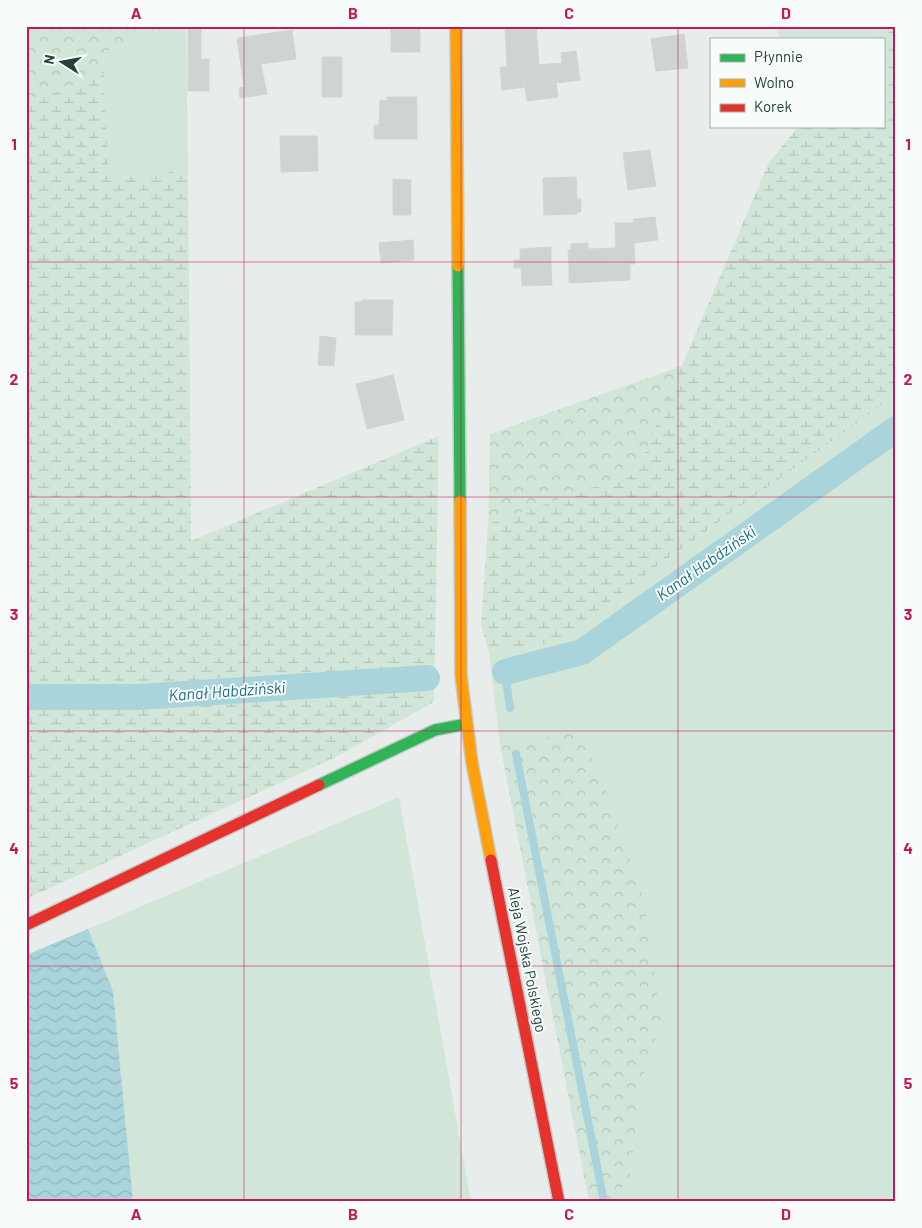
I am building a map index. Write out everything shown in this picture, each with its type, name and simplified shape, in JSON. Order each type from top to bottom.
[{"type":"street","name":"Aleja Wojska Polskiego","points":[[456,26],[461,676],[466,724],[559,1202]]},
{"type":"street","points":[[26,925],[435,730],[466,724]]},
{"type":"green space","points":[[26,26],[170,26],[103,53],[104,74],[26,103]]},
{"type":"green space","points":[[170,26],[186,26],[188,170],[107,180],[103,53]]},
{"type":"green space","points":[[777,26],[880,26],[871,38],[779,38]]},
{"type":"green space","points":[[880,26],[896,26],[896,395],[653,569],[561,641],[489,652],[481,625],[488,524],[636,473],[769,162],[797,128],[884,128],[884,38],[871,38]]},
{"type":"green space","points":[[104,74],[108,180],[188,170],[191,541],[439,436],[434,702],[332,759],[26,899],[26,103]]},
{"type":"green space","points":[[684,365],[636,473],[488,524],[490,434]]},
{"type":"green space","points":[[896,395],[896,1202],[613,1202],[630,1176],[641,1085],[661,1021],[577,733],[500,745],[489,652],[561,641],[653,569]]},
{"type":"green space","points":[[577,732],[599,770],[643,896],[661,1021],[641,1085],[630,1176],[613,1202],[589,1202],[500,745]]},
{"type":"green space","points":[[399,797],[471,1202],[133,1202],[113,991],[88,929]]},
{"type":"water","points":[[88,929],[113,991],[133,1202],[26,1202],[26,955]]},
{"type":"building","points":[[188,26],[201,26],[201,59],[209,59],[209,91],[188,91]]},
{"type":"building","points":[[391,26],[403,26],[403,52],[391,52]]},
{"type":"building","points":[[403,26],[420,26],[420,52],[403,52]]},
{"type":"building","points":[[505,26],[536,26],[539,65],[525,66],[525,87],[502,90],[500,67],[507,67]]},
{"type":"building","points":[[292,30],[296,59],[261,64],[267,94],[240,98],[239,88],[244,87],[237,38]]},
{"type":"building","points":[[684,34],[688,68],[656,71],[651,39]]},
{"type":"building","points":[[576,51],[580,80],[525,87],[525,66],[562,63],[561,53]]},
{"type":"building","points":[[322,57],[342,57],[342,97],[322,97]]},
{"type":"building","points":[[556,83],[558,97],[527,101],[525,87]]},
{"type":"building","points":[[387,97],[417,97],[417,139],[374,139],[374,125],[379,125],[380,100],[387,101]]},
{"type":"building","points":[[280,136],[317,136],[318,171],[281,172]]},
{"type":"building","points":[[650,150],[656,186],[628,190],[623,153]]},
{"type":"building","points":[[576,177],[577,199],[581,199],[581,212],[577,212],[577,214],[544,215],[543,178]]},
{"type":"building","points":[[393,179],[411,180],[411,215],[393,215]]},
{"type":"building","points":[[655,217],[658,240],[634,243],[635,264],[616,264],[615,223],[634,223],[633,219]]},
{"type":"building","points":[[413,240],[414,260],[381,263],[379,243]]},
{"type":"building","points":[[588,243],[588,249],[616,248],[616,264],[569,266],[568,250],[571,250],[571,244]]},
{"type":"building","points":[[551,247],[551,267],[514,268],[514,260],[520,260],[520,249]]},
{"type":"building","points":[[630,264],[630,280],[569,283],[569,266]]},
{"type":"building","points":[[551,267],[552,285],[522,286],[521,268]]},
{"type":"building","points":[[362,300],[393,300],[392,335],[355,335],[355,302],[362,302]]},
{"type":"building","points":[[320,336],[336,338],[334,366],[318,365]]},
{"type":"building","points":[[393,375],[398,395],[361,404],[356,384]]},
{"type":"building","points":[[398,395],[404,420],[367,429],[361,404]]},
{"type":"waterway","name":"Kanał Habdziński","points":[[505,672],[582,652],[896,429]]},
{"type":"waterway","points":[[505,672],[510,708]]},
{"type":"waterway","name":"Kanał Habdziński","points":[[26,697],[139,697],[427,678]]},
{"type":"waterway","points":[[516,754],[604,1202]]},
{"type":"traffic: fast","points":[[458,266],[460,501]]},
{"type":"traffic: fast","points":[[319,785],[435,730],[466,724]]},
{"type":"traffic: slow","points":[[456,26],[458,266]]},
{"type":"traffic: slow","points":[[460,501],[461,676],[472,763],[491,860]]},
{"type":"traffic: jam","points":[[26,925],[319,785]]},
{"type":"traffic: jam","points":[[491,860],[559,1202]]}]
